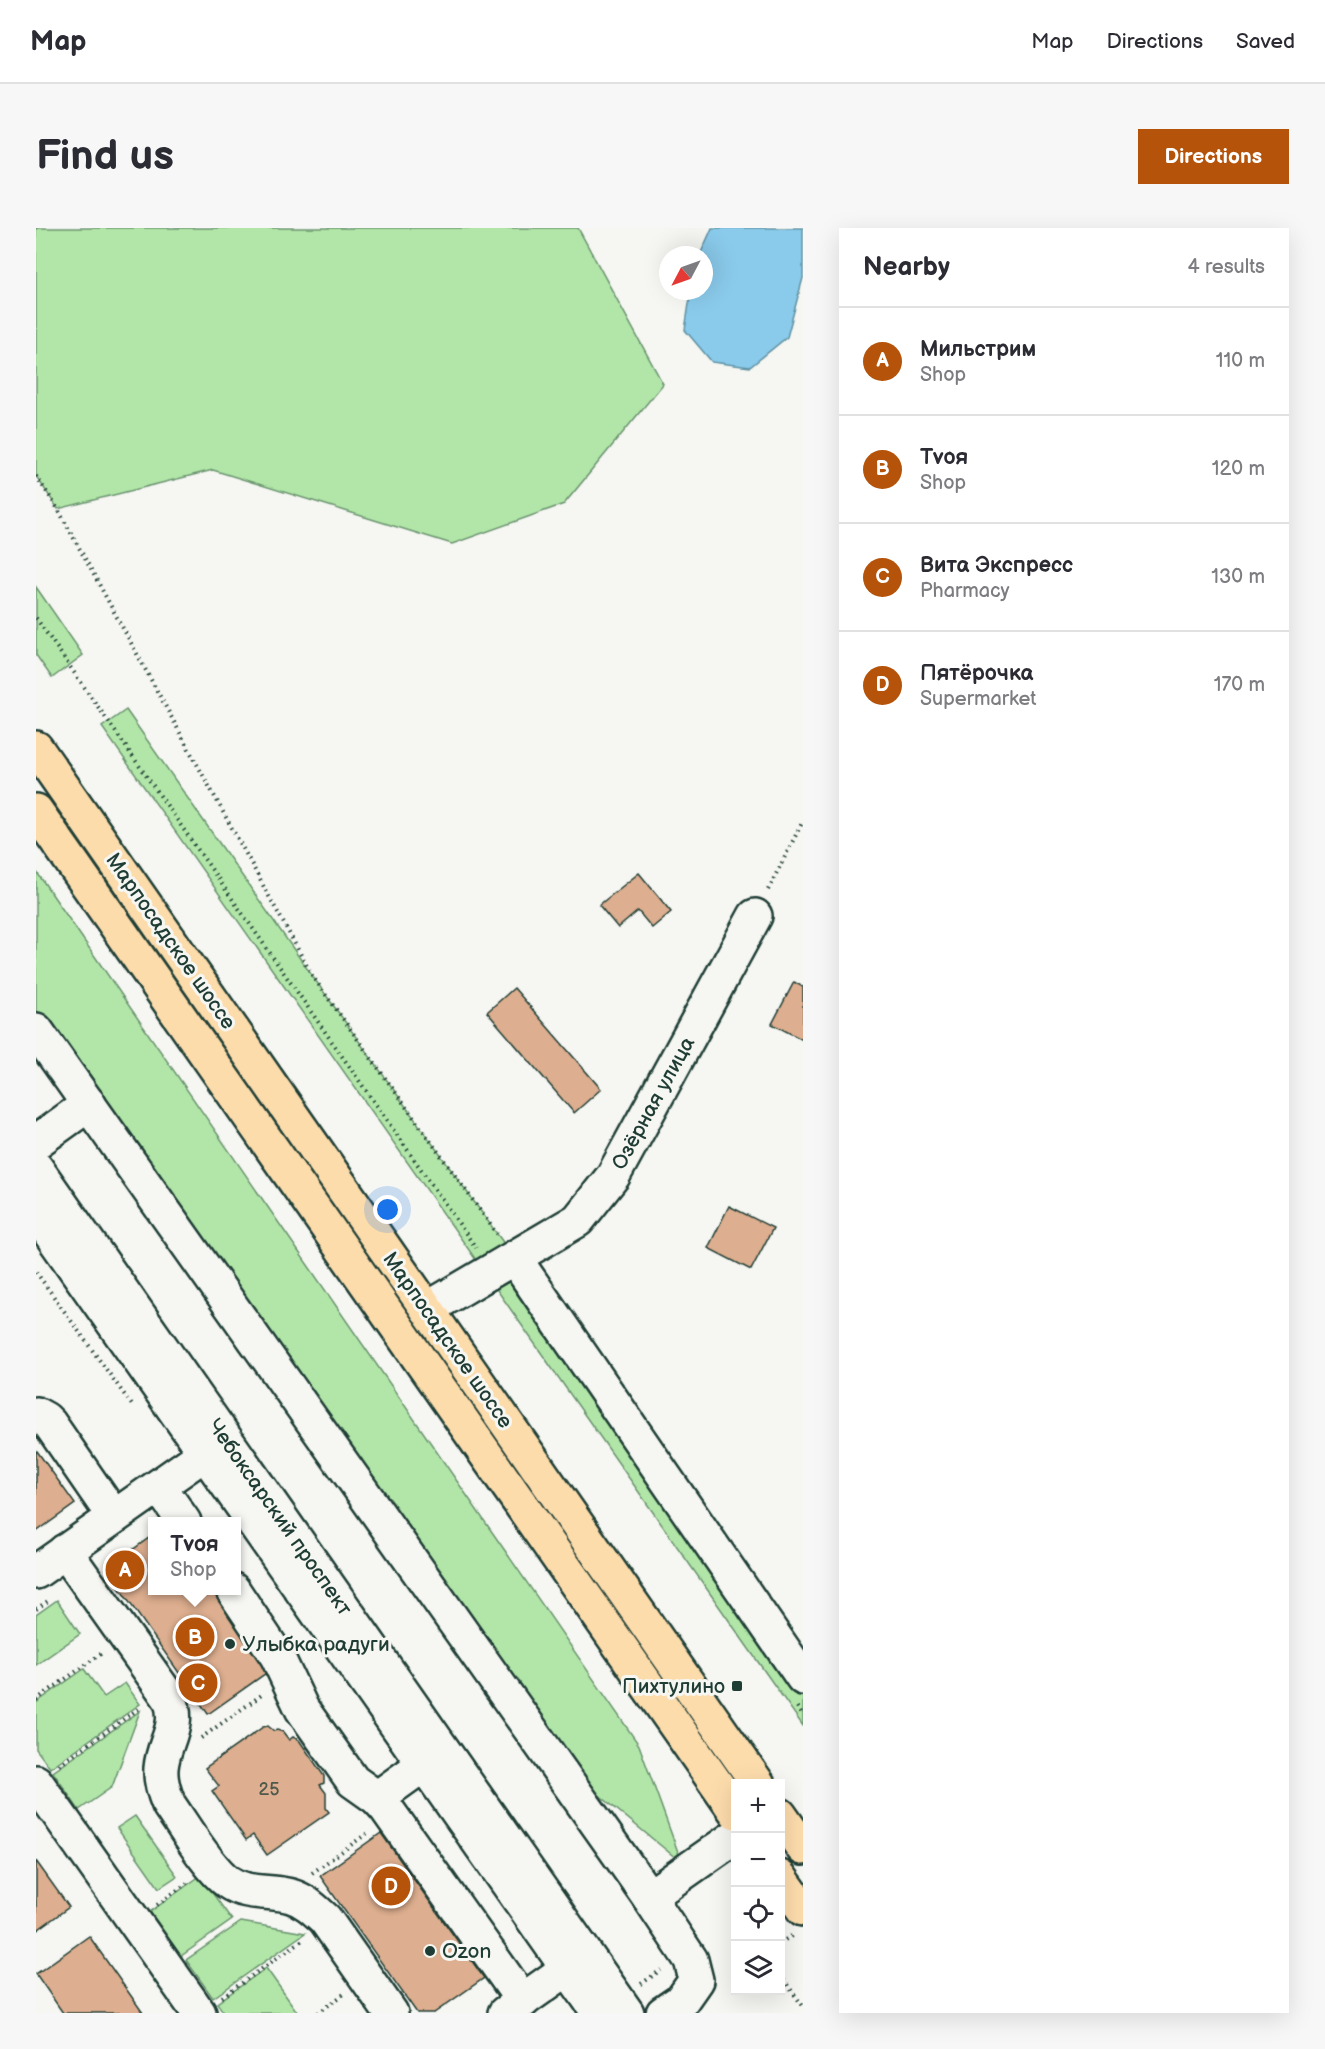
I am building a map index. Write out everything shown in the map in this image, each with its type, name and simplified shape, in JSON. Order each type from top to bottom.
[{"type":"main road","name":"Марпосадское шоссе","points":[[36,748],[755,1779]]},
{"type":"main road","name":"Марпосадское шоссе","points":[[36,811],[731,1806]]},
{"type":"main road","points":[[785,1822],[803,1848]]},
{"type":"main road","points":[[785,1884],[803,1909]]},
{"type":"street","name":"Озёрная улица","points":[[427,1309],[578,1220],[613,1176],[755,916]]},
{"type":"street","points":[[36,1030],[649,1897],[691,1960],[696,1980],[682,2000],[663,2013]]},
{"type":"street","points":[[36,1142],[89,1104]]},
{"type":"street","name":"Чебоксарский проспект","points":[[36,1168],[632,2000]]},
{"type":"street","name":"Чебоксарский проспект","points":[[36,1213],[598,2013]]},
{"type":"street","points":[[515,1259],[800,1692]]},
{"type":"street","points":[[36,1414],[50,1424],[114,1517]]},
{"type":"street","points":[[36,1572],[204,1454]]},
{"type":"street","points":[[159,1486],[181,1517]]},
{"type":"street","points":[[65,1551],[173,1707],[175,1722],[161,1766],[164,1793],[169,1805],[212,1866],[228,1882],[239,1888],[292,1896],[308,1904],[328,1923],[391,2013]]},
{"type":"street","points":[[236,1595],[277,1656],[302,1709],[357,1785],[384,1807],[514,2007],[567,1969]]},
{"type":"street","points":[[384,1807],[423,1765]]},
{"type":"street","points":[[45,1775],[134,1920],[208,2007]]},
{"type":"street","points":[[649,1897],[731,1839]]},
{"type":"path","points":[[36,476],[58,509],[313,977],[515,1259]]},
{"type":"path","points":[[36,618],[481,1255]]},
{"type":"path","points":[[755,916],[803,821]]},
{"type":"path","points":[[36,1272],[140,1416]]},
{"type":"path","points":[[36,1700],[125,1637]]},
{"type":"path","points":[[200,1739],[287,1677]]},
{"type":"path","points":[[45,1775],[164,1691]]},
{"type":"path","points":[[800,1692],[803,1716]]},
{"type":"path","points":[[282,1894],[384,1807]]},
{"type":"path","points":[[134,1920],[212,1866]]},
{"type":"path","points":[[208,2007],[328,1923]]},
{"type":"path","points":[[632,2000],[661,1970]]},
{"type":"path","points":[[785,1982],[803,2006]]},
{"type":"green space","points":[[36,228],[578,228],[663,384],[564,504],[452,544],[213,470],[58,509],[36,476]]},
{"type":"green space","points":[[36,587],[83,655],[52,678],[36,655]]},
{"type":"green space","points":[[126,710],[515,1259],[803,1678],[803,1726],[102,727]]},
{"type":"green space","points":[[36,871],[639,1745],[682,1863],[559,1762],[36,1011]]},
{"type":"green space","points":[[57,1600],[80,1634],[36,1665],[36,1615]]},
{"type":"green space","points":[[84,1669],[104,1697],[125,1683],[140,1704],[50,1768],[36,1749],[36,1703]]},
{"type":"green space","points":[[140,1711],[112,1787],[79,1810],[53,1772]]},
{"type":"green space","points":[[135,1816],[177,1876],[159,1888],[117,1828]]},
{"type":"green space","points":[[200,1876],[232,1920],[181,1956],[150,1912]]},
{"type":"green space","points":[[241,1922],[305,1933],[213,1998],[186,1960]]},
{"type":"green space","points":[[266,1968],[298,2013],[224,2013],[217,2003]]},
{"type":"water","points":[[712,228],[803,228],[803,278],[787,337],[750,367],[712,362],[685,330],[690,300],[713,300],[713,246],[704,246]]},
{"type":"building","points":[[639,873],[671,912],[652,928],[638,911],[618,928],[599,905]]},
{"type":"building","points":[[794,982],[803,987],[803,1040],[772,1024]]},
{"type":"building","points":[[514,988],[601,1089],[574,1113],[487,1012]]},
{"type":"building","points":[[729,1206],[773,1228],[751,1270],[708,1248]]},
{"type":"building","points":[[36,1452],[75,1504],[36,1532]]},
{"type":"building","points":[[148,1539],[148,1595],[216,1595],[269,1671],[208,1714],[106,1569]]},
{"type":"building","points":[[268,1726],[274,1731],[283,1732],[289,1740],[293,1737],[299,1740],[324,1776],[324,1783],[320,1785],[326,1793],[326,1808],[329,1812],[267,1855],[253,1835],[246,1840],[212,1791],[219,1786],[205,1768],[263,1727]]},
{"type":"building","points":[[381,1833],[484,1978],[434,2013],[417,2013],[320,1876]]},
{"type":"building","points":[[36,1861],[69,1907],[36,1931]]},
{"type":"building","points":[[89,1936],[143,2013],[63,2013],[36,1974]]},
{"type":"place","name":"Мильстрим","points":[[125,1570]]},
{"type":"place","name":"Тvоя","points":[[195,1637]]},
{"type":"place","name":"Улыбка радуги","points":[[230,1644]]},
{"type":"place","name":"Вита Экспресс","points":[[198,1683]]},
{"type":"place","name":"Пихтулино","points":[[737,1686]]},
{"type":"place","name":"Пятёрочка","points":[[391,1886]]},
{"type":"place","name":"Ozon","points":[[430,1951]]}]
